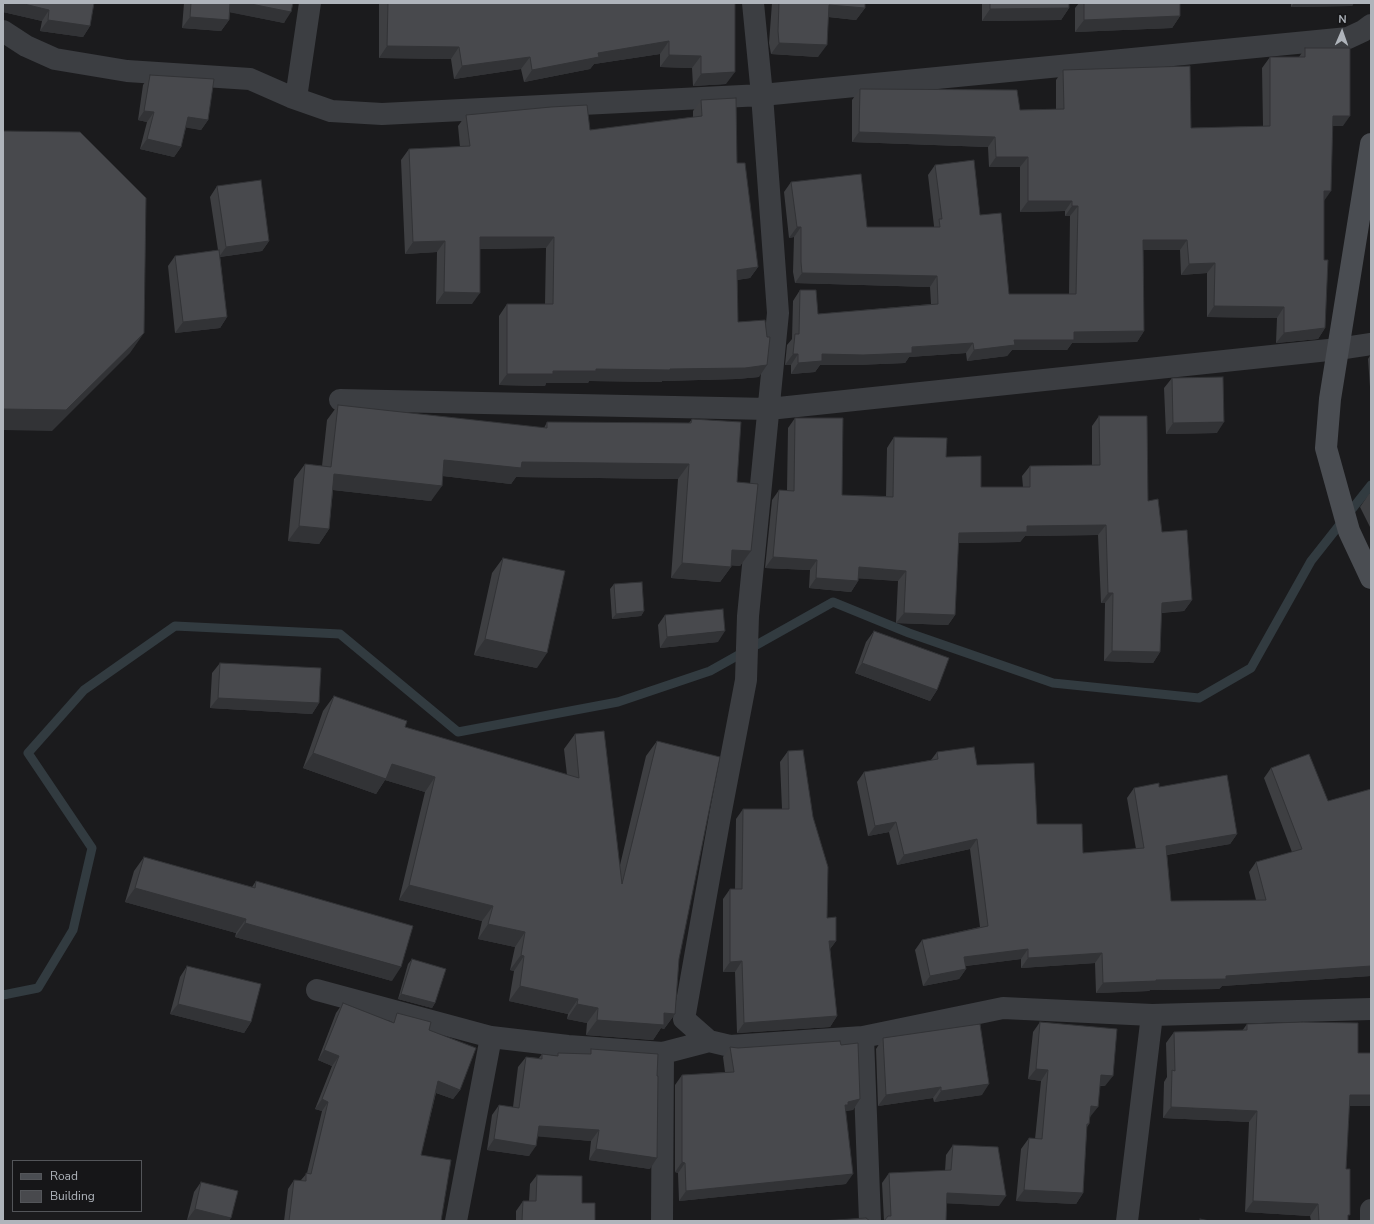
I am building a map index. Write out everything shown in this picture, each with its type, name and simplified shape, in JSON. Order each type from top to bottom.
[{"type":"street","points":[[296,98],[310,3]]},
{"type":"street","points":[[753,3],[762,95],[778,313],[748,616],[746,680],[684,1019],[709,1041],[730,1046],[863,1037],[1003,1008],[1152,1015],[1371,1009]]},
{"type":"street","points":[[3,31],[26,46],[55,59],[127,71],[250,79],[331,111],[382,114],[762,95],[1348,38],[1363,31],[1371,25]]},
{"type":"street","points":[[1371,144],[1330,399],[1326,448],[1349,531],[1371,578]]},
{"type":"street","points":[[340,400],[769,409],[1338,349],[1371,344]]},
{"type":"street","points":[[317,990],[492,1037],[568,1046],[664,1053],[709,1041]]},
{"type":"street","points":[[1127,1221],[1152,1015]]},
{"type":"street","points":[[456,1221],[492,1037]]},
{"type":"street","points":[[863,1037],[870,1221]]},
{"type":"street","points":[[662,1221],[664,1053]]},
{"type":"street","points":[[1371,1210],[1371,1221]]},
{"type":"building","points":[[20,3],[94,3],[90,26],[48,20],[49,10]]},
{"type":"building","points":[[191,3],[230,3],[229,20],[190,17]]},
{"type":"building","points":[[246,3],[293,3],[291,12]]},
{"type":"building","points":[[388,3],[735,3],[735,72],[701,74],[701,56],[669,55],[669,41],[598,53],[599,57],[532,70],[530,57],[462,66],[459,47],[387,46]]},
{"type":"building","points":[[779,3],[865,3],[865,8],[829,5],[827,45],[779,43]]},
{"type":"building","points":[[990,3],[1069,3],[1069,8],[990,9]]},
{"type":"building","points":[[1084,3],[1180,3],[1180,16],[1084,20]]},
{"type":"building","points":[[1305,48],[1350,48],[1350,116],[1333,116],[1331,191],[1324,191],[1324,260],[1328,260],[1325,328],[1284,333],[1284,307],[1214,306],[1215,263],[1189,264],[1187,240],[1143,240],[1144,331],[1074,332],[1074,340],[1014,340],[1015,345],[974,350],[973,343],[912,347],[912,353],[863,355],[822,354],[822,361],[798,363],[798,354],[793,354],[795,334],[799,334],[800,290],[816,290],[818,314],[938,304],[937,276],[802,273],[801,227],[797,227],[791,182],[861,174],[867,227],[940,227],[939,219],[942,219],[935,165],[974,160],[980,215],[1001,213],[1009,294],[1076,294],[1078,206],[1072,206],[1072,201],[1028,201],[1028,157],[996,157],[995,137],[859,132],[860,89],[1017,90],[1020,110],[1064,109],[1063,70],[1190,66],[1191,128],[1270,126],[1270,57],[1305,57]]},
{"type":"building","points":[[150,75],[214,79],[208,120],[188,117],[181,147],[147,139],[154,112],[144,111]]},
{"type":"building","points":[[736,98],[737,163],[745,163],[758,267],[737,270],[738,322],[765,320],[767,337],[770,337],[767,365],[745,368],[670,370],[596,369],[596,371],[553,371],[553,374],[507,374],[507,304],[553,304],[554,237],[480,237],[480,293],[444,292],[445,241],[413,242],[409,149],[470,146],[466,115],[587,105],[590,130],[702,116],[701,100]]},
{"type":"building","points":[[3,131],[80,132],[146,198],[144,333],[66,410],[3,409]]},
{"type":"building","points":[[261,180],[269,241],[226,247],[217,186]]},
{"type":"building","points":[[219,250],[227,317],[183,322],[175,256]]},
{"type":"building","points":[[1223,377],[1224,422],[1173,423],[1172,378]]},
{"type":"building","points":[[338,405],[547,428],[547,422],[691,423],[692,419],[741,422],[737,482],[758,484],[751,551],[732,550],[731,567],[682,563],[689,464],[522,462],[521,468],[444,460],[442,486],[334,474],[329,529],[299,526],[305,464],[331,467]]},
{"type":"building","points":[[1099,416],[1147,416],[1148,501],[1158,499],[1162,532],[1187,530],[1192,600],[1162,603],[1160,652],[1112,651],[1113,593],[1108,593],[1106,525],[1027,526],[1027,532],[959,533],[955,615],[904,613],[906,571],[859,567],[858,581],[816,578],[817,560],[773,557],[779,490],[794,491],[795,418],[843,418],[842,495],[893,497],[894,437],[947,438],[946,457],[981,456],[981,487],[1030,487],[1030,466],[1100,465]]},
{"type":"building","points":[[503,558],[565,571],[547,653],[485,639]]},
{"type":"building","points":[[642,582],[644,611],[616,614],[614,584]]},
{"type":"building","points":[[723,609],[725,631],[667,637],[665,615]]},
{"type":"building","points":[[874,631],[949,658],[937,690],[862,663]]},
{"type":"building","points":[[220,663],[321,668],[319,703],[218,698]]},
{"type":"building","points":[[334,696],[407,721],[405,727],[579,778],[575,734],[604,731],[622,884],[657,741],[720,757],[679,959],[675,1014],[664,1013],[664,1025],[597,1020],[598,1008],[577,1004],[578,999],[520,986],[524,956],[521,955],[525,932],[488,924],[493,906],[409,885],[435,777],[392,764],[386,779],[313,753]]},
{"type":"building","points":[[974,747],[977,765],[1034,763],[1037,824],[1082,824],[1083,853],[1144,848],[1134,788],[1159,783],[1159,787],[1227,775],[1237,834],[1166,846],[1171,901],[1266,900],[1256,862],[1302,849],[1271,768],[1309,754],[1328,801],[1371,789],[1371,966],[1226,976],[1226,979],[1156,980],[1103,983],[1102,953],[1028,958],[1028,949],[964,957],[966,969],[930,976],[922,940],[988,926],[977,839],[904,855],[896,822],[875,826],[864,772],[938,759],[937,752]]},
{"type":"building","points":[[803,750],[813,817],[828,867],[827,918],[836,917],[836,941],[829,941],[837,1016],[744,1023],[742,961],[730,962],[730,889],[742,889],[743,809],[789,809],[788,751]]},
{"type":"building","points":[[144,857],[255,888],[256,881],[413,926],[401,967],[245,923],[246,919],[135,888]]},
{"type":"building","points":[[412,959],[446,969],[435,1003],[401,994]]},
{"type":"building","points":[[187,966],[261,984],[251,1022],[178,1004]]},
{"type":"building","points":[[343,1003],[394,1023],[397,1013],[431,1022],[429,1030],[476,1048],[460,1090],[438,1081],[421,1155],[451,1160],[441,1221],[289,1221],[294,1180],[306,1181],[306,1173],[311,1174],[328,1102],[322,1099],[339,1056],[324,1050]]},
{"type":"building","points":[[1040,1022],[1117,1029],[1113,1076],[1101,1075],[1098,1107],[1091,1106],[1089,1124],[1087,1124],[1083,1193],[1024,1190],[1029,1138],[1042,1139],[1048,1070],[1036,1069]]},
{"type":"building","points":[[1302,1022],[1358,1023],[1358,1053],[1371,1053],[1371,1095],[1350,1095],[1346,1169],[1350,1169],[1350,1215],[1348,1215],[1348,1221],[1319,1221],[1318,1204],[1253,1201],[1257,1111],[1171,1107],[1172,1070],[1175,1071],[1174,1032],[1247,1030],[1247,1024]]},
{"type":"building","points":[[980,1024],[989,1084],[941,1091],[941,1087],[886,1095],[883,1038]]},
{"type":"building","points":[[840,1041],[841,1045],[858,1043],[860,1099],[848,1102],[848,1105],[845,1105],[853,1174],[686,1191],[685,1163],[682,1162],[682,1075],[734,1072],[730,1047],[738,1048]]},
{"type":"building","points":[[591,1049],[658,1054],[657,1158],[596,1149],[599,1130],[539,1126],[536,1146],[494,1139],[499,1105],[519,1108],[526,1057],[542,1059],[542,1054],[558,1056],[558,1053],[591,1054]]},
{"type":"building","points":[[953,1145],[998,1147],[1006,1196],[947,1193],[946,1221],[884,1221],[888,1216],[891,1216],[889,1173],[951,1170]]},
{"type":"building","points":[[537,1175],[582,1176],[582,1203],[595,1203],[595,1221],[522,1221],[523,1201],[536,1201]]},
{"type":"building","points":[[201,1182],[238,1191],[231,1218],[195,1209]]},
{"type":"building","points":[[866,1218],[870,1221],[821,1221]]},
{"type":"waterway","points":[[3,995],[38,988],[73,930],[92,848],[28,753],[84,690],[175,626],[340,634],[458,732],[618,702],[710,671],[833,602],[909,633],[1053,683],[1199,698],[1251,668],[1311,561],[1371,485]]}]
